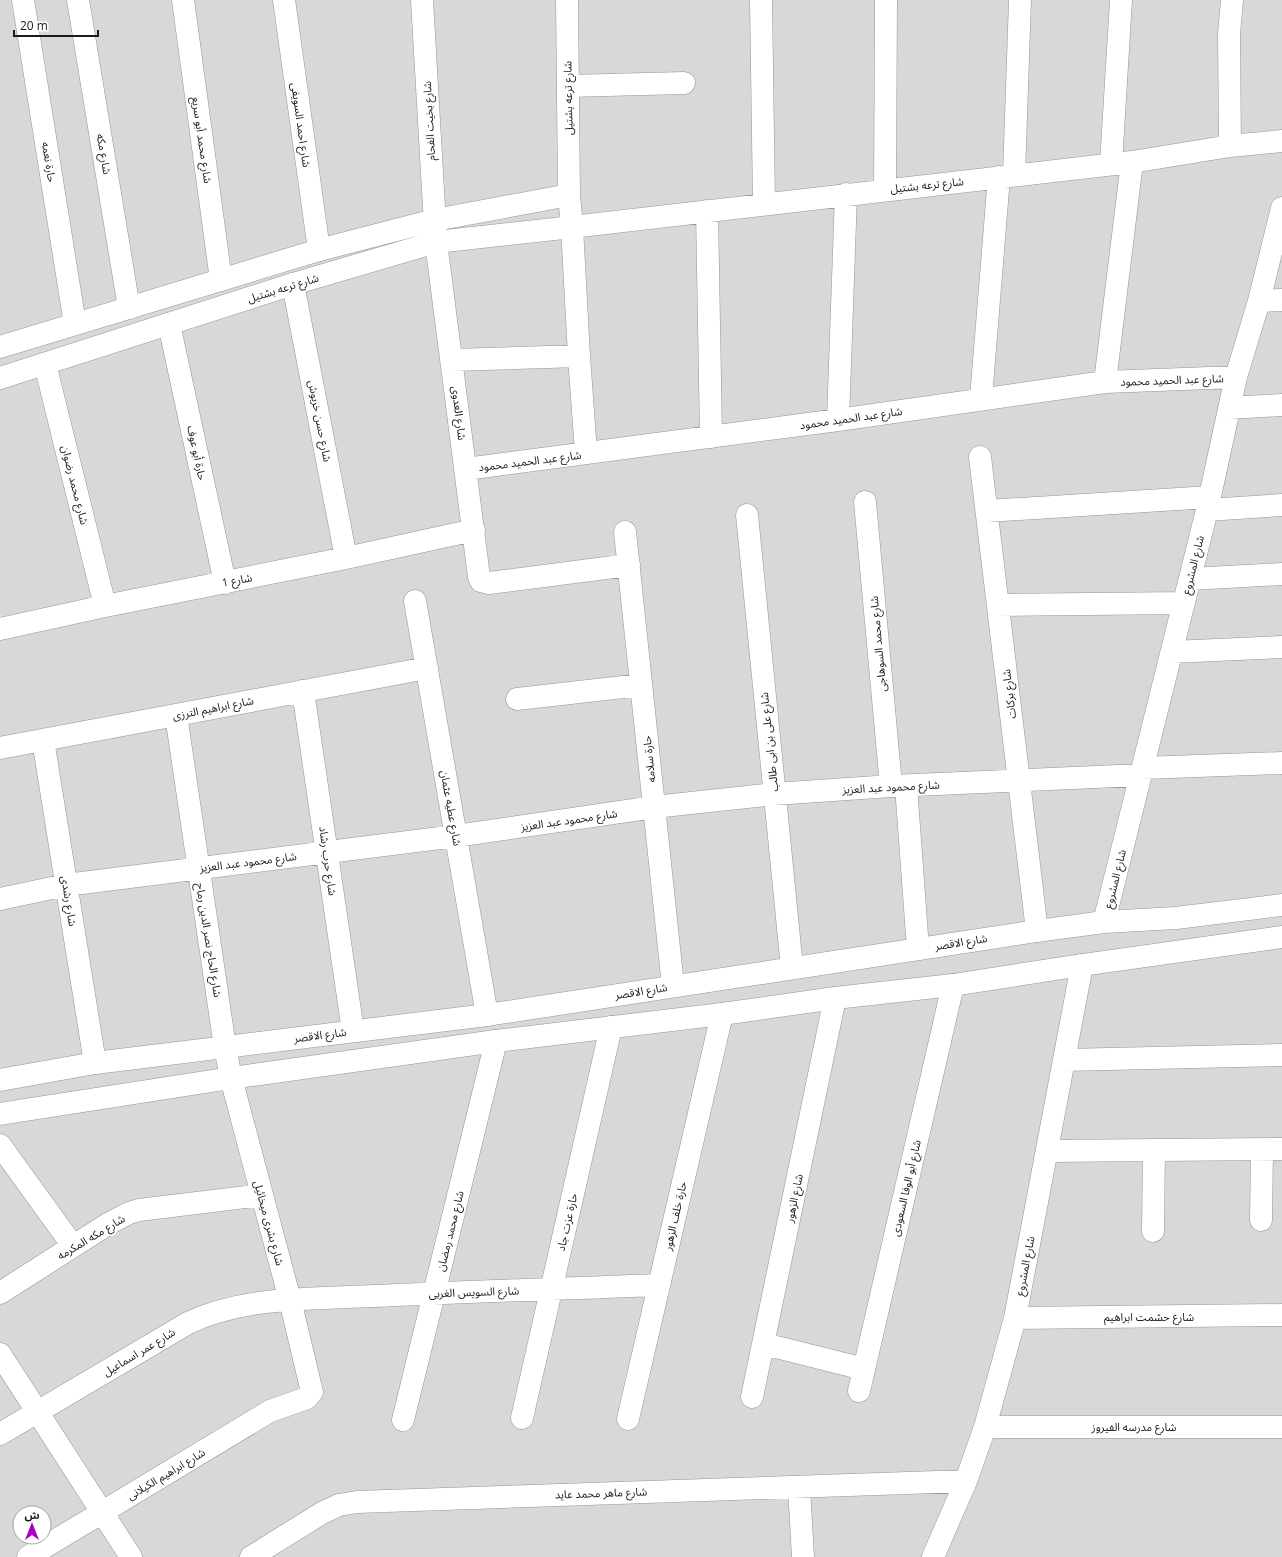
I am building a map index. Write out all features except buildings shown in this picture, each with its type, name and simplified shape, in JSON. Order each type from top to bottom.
[{"type":"street","name":"حارة نعمه","points":[[23,0],[75,324]]},
{"type":"street","name":"شارع مكه","points":[[78,0],[130,308]]},
{"type":"street","name":"شارع محمد أبو سريع","points":[[183,0],[221,280]]},
{"type":"street","name":"شارع احمد السويفى","points":[[284,0],[319,250]]},
{"type":"street","name":"شارع بخيت الفحام","points":[[422,0],[436,242]]},
{"type":"street","name":"شارع ترعه بشتيل","points":[[567,0],[569,195],[572,227]]},
{"type":"street","points":[[761,0],[764,204]]},
{"type":"street","points":[[885,190],[886,0]]},
{"type":"street","points":[[982,398],[1007,176],[1020,0]]},
{"type":"street","points":[[1105,382],[1122,163],[1121,0]]},
{"type":"street","points":[[1230,146],[1228,34],[1232,0]]},
{"type":"street","points":[[568,86],[684,83]]},
{"type":"street","name":"شارع ترعه بشتيل","points":[[0,378],[293,284],[436,242],[1122,163],[1230,146],[1282,141]]},
{"type":"street","points":[[838,420],[846,194]]},
{"type":"street","points":[[0,347],[319,250],[435,220],[569,195]]},
{"type":"street","name":"شارع المشروع","points":[[1104,922],[1190,579],[1236,378],[1259,301],[1282,208]]},
{"type":"street","points":[[707,211],[711,438]]},
{"type":"street","points":[[572,227],[586,453]]},
{"type":"street","name":"شارع العدوى","points":[[436,242],[479,577],[484,582],[488,583],[629,565]]},
{"type":"street","name":"شارع حسن خربوش","points":[[293,284],[346,558]]},
{"type":"street","points":[[1259,301],[1282,300]]},
{"type":"street","name":"حارة أبو عوف","points":[[169,324],[224,582]]},
{"type":"street","points":[[452,360],[579,356]]},
{"type":"street","name":"شارع محمد رضوان","points":[[45,364],[105,606]]},
{"type":"street","name":"شارع عبد الحميد محمود","points":[[466,469],[711,438],[982,398],[1105,382],[1236,378]]},
{"type":"street","points":[[1229,408],[1282,405]]},
{"type":"street","name":"شارع بركات","points":[[980,456],[1037,931]]},
{"type":"street","name":"شارع محمد السوهاجى","points":[[865,502],[918,949]]},
{"type":"street","points":[[987,511],[1208,503],[1282,505]]},
{"type":"street","name":"شارع على بن ابى طالب","points":[[746,515],[792,968]]},
{"type":"street","name":"شارع 1","points":[[0,629],[105,606],[346,558],[474,530]]},
{"type":"street","name":"حارة سلامه","points":[[625,532],[673,986]]},
{"type":"street","points":[[1190,579],[1282,574]]},
{"type":"street","name":"شارع عطيه عثمان","points":[[415,601],[487,1015]]},
{"type":"street","points":[[998,605],[1184,603]]},
{"type":"street","points":[[1172,652],[1282,647]]},
{"type":"street","name":"شارع ابراهيم الترزى","points":[[0,748],[427,668]]},
{"type":"street","points":[[517,699],[641,685]]},
{"type":"street","name":"شارع حرب رشاد","points":[[303,691],[353,1031]]},
{"type":"street","name":"شارع الحاج نصر الدين رماح","points":[[176,715],[225,1047]]},
{"type":"street","name":"شارع رشدى","points":[[43,740],[95,1063]]},
{"type":"street","name":"شارع محمود عبد العزيز","points":[[0,899],[66,885],[456,836],[654,807],[774,794],[899,786],[1019,781],[1142,771],[1282,763]]},
{"type":"street","name":"شارع الاقصر","points":[[0,1080],[95,1063],[487,1015],[1037,931],[1104,922],[1176,918],[1282,905]]},
{"type":"street","points":[[0,1114],[231,1078],[496,1041],[722,1014],[835,998],[953,985],[1282,937]]},
{"type":"street","name":"شارع المشروع","points":[[933,1557],[966,1481],[986,1427],[1015,1318],[1082,965]]},
{"type":"street","name":"شارع أبو الوفا السعودى","points":[[858,1391],[953,985]]},
{"type":"street","name":"شارع الزهور","points":[[752,1397],[835,998]]},
{"type":"street","name":"حارة خلف الزهور","points":[[628,1419],[722,1014]]},
{"type":"street","name":"حارة عزت جاد","points":[[522,1418],[612,1026]]},
{"type":"street","name":"شارع محمد رمضان","points":[[403,1420],[496,1041]]},
{"type":"street","name":"شارع بشرى ميخائيل","points":[[225,1047],[231,1078],[290,1300],[312,1392],[307,1398]]},
{"type":"street","points":[[1064,1060],[1282,1055]]},
{"type":"street","points":[[0,1145],[73,1246]]},
{"type":"street","points":[[1047,1151],[1272,1149],[1261,1220]]},
{"type":"street","points":[[1153,1231],[1154,1150]]},
{"type":"street","name":"شارع مكه المكرمه","points":[[0,1294],[118,1218],[139,1210],[262,1195]]},
{"type":"street","name":"شارع السويس الغربى","points":[[290,1300],[659,1285]]},
{"type":"street","name":"شارع عمر اسماعيل","points":[[0,1434],[188,1323],[205,1315],[223,1309],[290,1300]]},
{"type":"street","name":"شارع حشمت ابراهيم","points":[[1015,1318],[1282,1315]]},
{"type":"street","points":[[764,1344],[864,1369]]},
{"type":"street","points":[[0,1354],[131,1557]]},
{"type":"street","name":"شارع ابراهيم الكيلانى","points":[[28,1557],[270,1411],[307,1398]]},
{"type":"street","name":"شارع مدرسه الفيروز","points":[[986,1427],[1282,1427]]},
{"type":"street","name":"شارع ماهر محمد عايد","points":[[251,1557],[322,1513],[339,1505],[357,1502],[966,1481]]},
{"type":"street","points":[[799,1487],[803,1557]]},
{"type":"shaded area","points":[[0,0],[1282,0],[1282,1557],[0,1557]]}]
